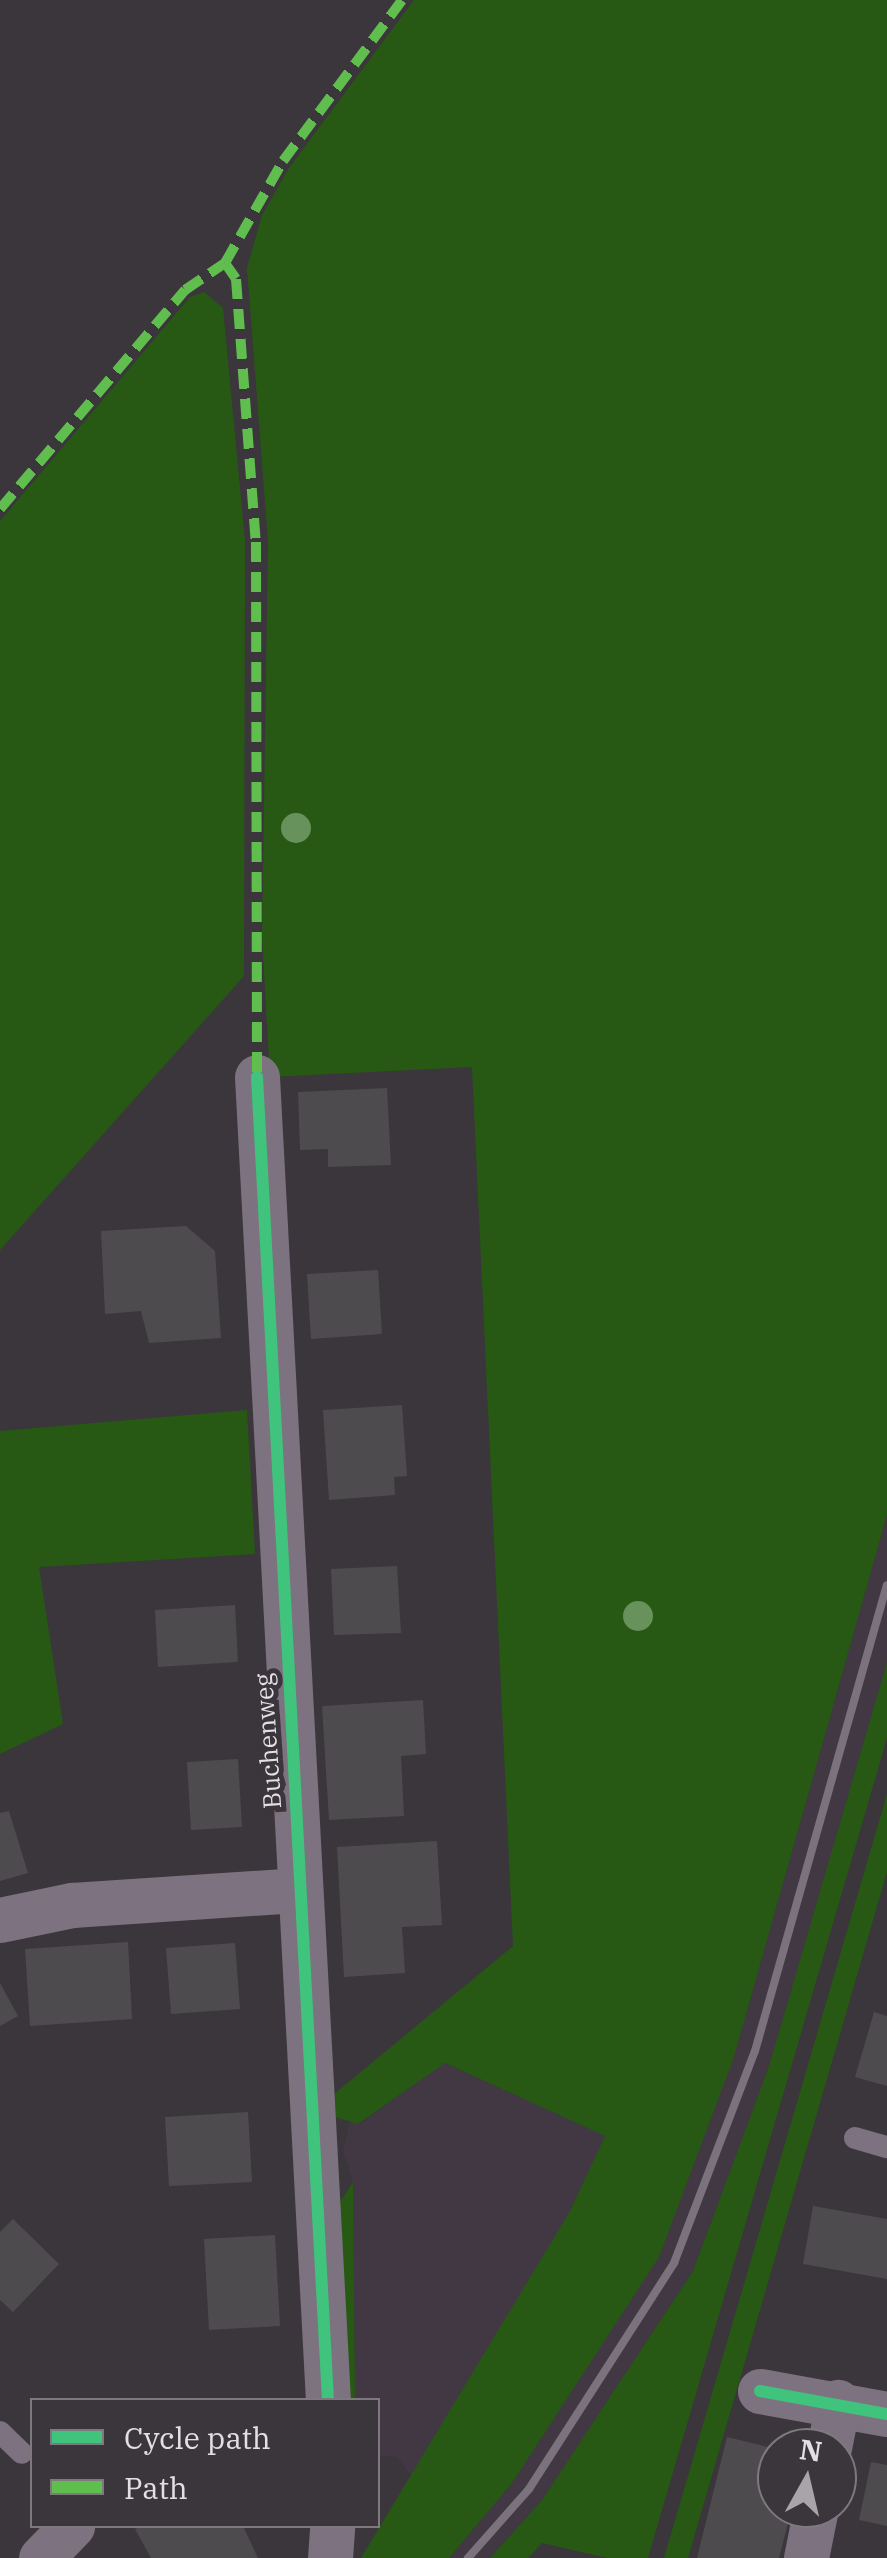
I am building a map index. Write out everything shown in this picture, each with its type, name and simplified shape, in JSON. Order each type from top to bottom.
[{"type":"street","name":"Buchenweg","points":[[257,1078],[328,2398]]},
{"type":"street","points":[[0,1920],[72,1905],[300,1890]]},
{"type":"street","points":[[760,2391],[838,2402],[887,2414]]},
{"type":"street","points":[[833,2428],[838,2402]]},
{"type":"street","points":[[40,2558],[70,2528]]},
{"type":"street","points":[[330,2558],[332,2528]]},
{"type":"street","points":[[806,2558],[812,2528]]},
{"type":"lane","points":[[855,2138],[887,2147]]},
{"type":"lane","points":[[0,2432],[22,2453]]},
{"type":"shaded area","points":[[887,1515],[887,1662],[769,2066],[693,2271],[542,2500],[490,2558],[449,2558],[512,2483],[734,2057]]},
{"type":"shaded area","points":[[444,2063],[605,2136],[570,2211],[412,2477],[397,2457],[380,2456],[380,2398],[355,2398],[353,2182],[343,2150],[350,2121],[359,2124]]},
{"type":"green space","points":[[414,0],[887,0],[887,1515],[734,2057],[659,2257],[512,2483],[449,2558],[361,2558],[570,2211],[605,2136],[445,2063],[358,2124],[332,2116],[333,2095],[513,1946],[472,1067],[270,1077],[262,937],[268,541],[247,268],[262,215],[289,168]]},
{"type":"green space","points":[[204,292],[223,308],[245,541],[244,976],[0,1250],[0,521],[190,297]]},
{"type":"green space","points":[[247,1410],[255,1554],[39,1567],[63,1724],[0,1754],[0,1431]]},
{"type":"green space","points":[[887,1662],[887,1738],[648,2558],[607,2558],[542,2543],[528,2558],[490,2558],[542,2500],[693,2271],[769,2066]]},
{"type":"green space","points":[[887,1794],[887,1872],[688,2558],[664,2558]]},
{"type":"green space","points":[[353,2182],[355,2398],[345,2398],[336,2208]]},
{"type":"building","points":[[387,1088],[391,1165],[328,1167],[328,1149],[300,1150],[298,1092]]},
{"type":"building","points":[[186,1226],[215,1251],[221,1338],[149,1343],[141,1311],[105,1314],[101,1231]]},
{"type":"building","points":[[378,1270],[382,1334],[311,1339],[307,1274]]},
{"type":"building","points":[[402,1405],[407,1476],[394,1477],[395,1495],[329,1500],[323,1410]]},
{"type":"building","points":[[397,1566],[401,1633],[334,1635],[331,1569]]},
{"type":"building","points":[[235,1605],[238,1662],[158,1667],[155,1610]]},
{"type":"building","points":[[423,1700],[426,1754],[401,1756],[404,1816],[329,1820],[322,1706]]},
{"type":"building","points":[[238,1759],[242,1827],[191,1830],[187,1762]]},
{"type":"building","points":[[9,1811],[28,1873],[0,1881],[0,1813]]},
{"type":"building","points":[[437,1841],[442,1925],[402,1927],[405,1973],[344,1977],[337,1847]]},
{"type":"building","points":[[128,1942],[132,2019],[30,2026],[25,1949]]},
{"type":"building","points":[[235,1943],[240,2009],[171,2014],[166,1948]]},
{"type":"building","points":[[0,1983],[18,2016],[0,2026]]},
{"type":"building","points":[[874,2012],[887,2016],[887,2086],[855,2077]]},
{"type":"building","points":[[248,2112],[252,2182],[169,2186],[165,2117]]},
{"type":"building","points":[[813,2206],[887,2219],[887,2279],[803,2264]]},
{"type":"building","points":[[13,2219],[59,2264],[13,2312],[0,2300],[0,2232]]},
{"type":"building","points":[[275,2235],[280,2326],[209,2330],[204,2239]]},
{"type":"building","points":[[727,2437],[757,2444],[757,2528],[787,2528],[779,2558],[697,2558]]},
{"type":"building","points":[[871,2462],[887,2465],[887,2526],[859,2520]]},
{"type":"building","points":[[244,2528],[258,2558],[151,2558],[135,2529]]},
{"type":"railway","points":[[468,2558],[529,2489],[674,2263],[755,2051],[887,1585]]},
{"type":"marked path","points":[[0,509],[185,290],[225,263],[283,161],[402,0]]},
{"type":"marked path","points":[[225,263],[236,279],[256,542],[257,1077]]},
{"type":"cycle path","points":[[257,1077],[328,2398]]},
{"type":"cycle path","points":[[760,2391],[887,2414]]}]
